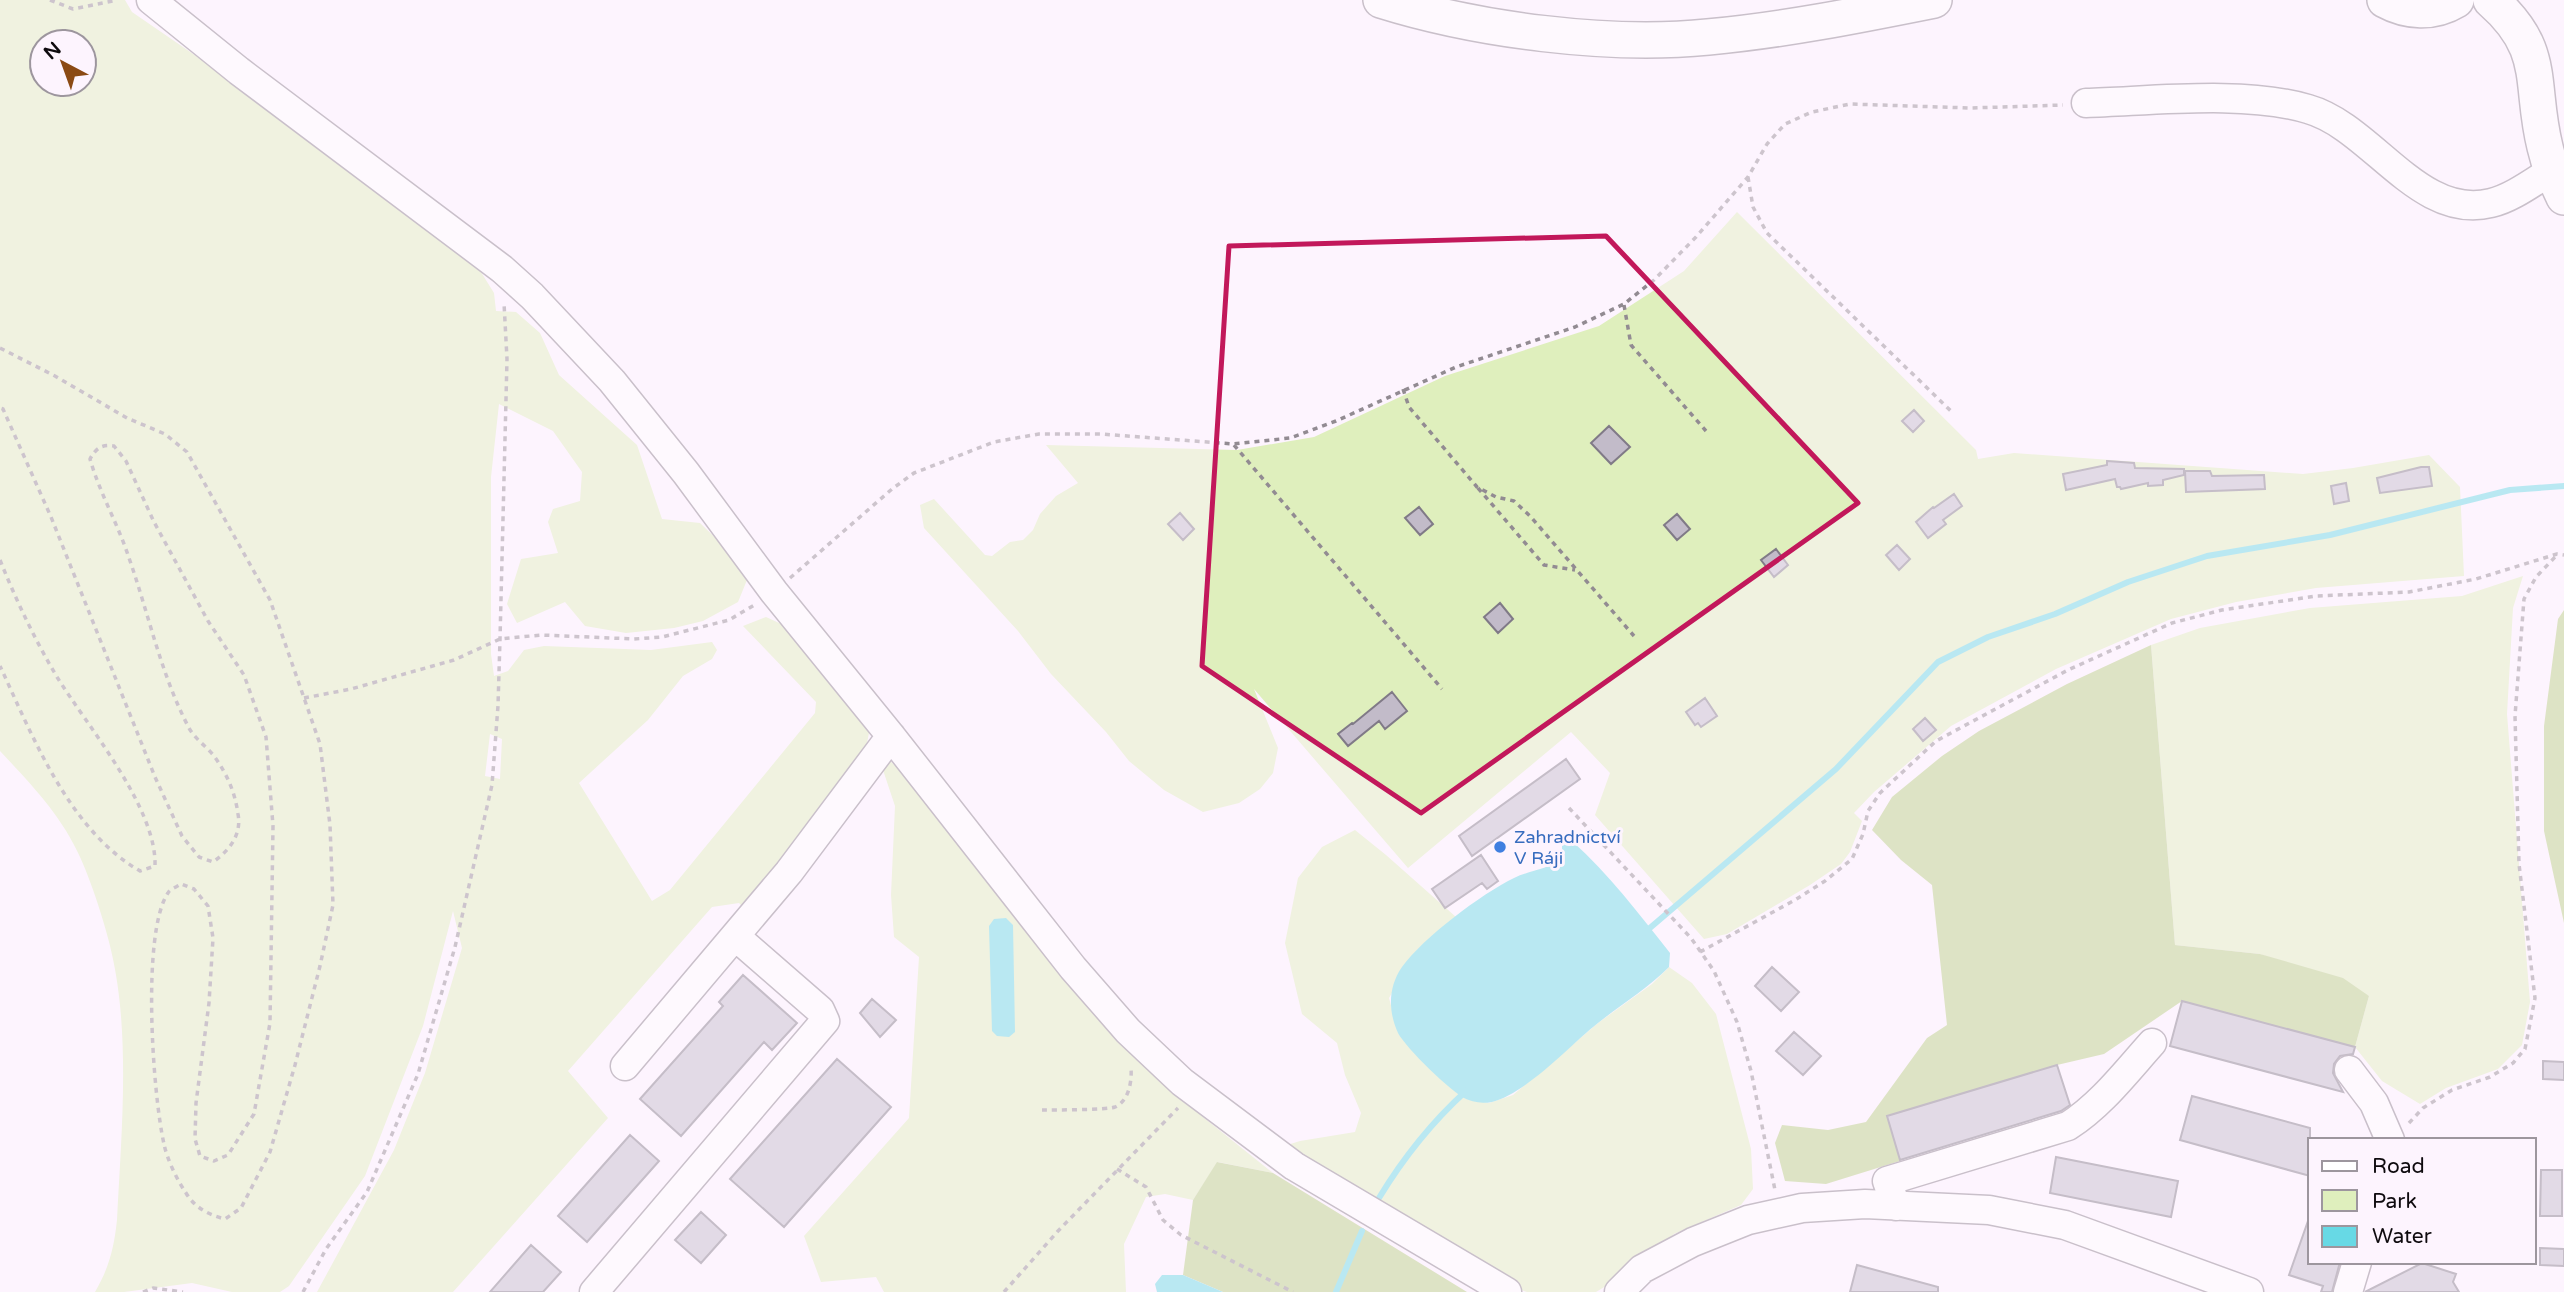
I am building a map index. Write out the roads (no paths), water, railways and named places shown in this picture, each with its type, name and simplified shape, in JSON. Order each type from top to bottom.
[{"type":"main road","points":[[1381,0],[1502,28],[1637,40],[1706,38],[1755,32],[1814,24],[1934,0]]},
{"type":"main road","points":[[2385,0],[2409,9],[2424,10],[2438,8],[2456,0]]},
{"type":"main road","points":[[2491,0],[2518,27],[2533,61],[2544,144],[2558,184]]},
{"type":"street","points":[[151,0],[239,71],[502,269],[532,296],[612,381],[774,592],[1073,968],[1128,1031],[1182,1082],[1294,1166],[1507,1292]]},
{"type":"street","points":[[2086,103],[2238,99],[2276,102],[2311,109],[2341,124],[2423,189],[2434,196],[2458,204],[2493,203],[2558,184]]},
{"type":"street","points":[[625,1066],[789,872],[891,736]]},
{"type":"street","points":[[594,1292],[825,1021],[820,1010],[735,936]]},
{"type":"street","points":[[1896,1206],[1887,1181],[2068,1126],[2106,1094],[2152,1043]]},
{"type":"street","points":[[2349,1070],[2397,1134]]},
{"type":"street","points":[[1619,1292],[1642,1269],[1693,1242],[1748,1220],[1802,1208],[1865,1204],[1989,1210],[2065,1225],[2249,1292]]},
{"type":"street","points":[[2348,1292],[2356,1264]]},
{"type":"water","points":[[1572,841],[1586,854],[1635,909],[1670,953],[1669,967],[1519,1089],[1489,1103],[1466,1099],[1429,1069],[1398,1033],[1391,1008],[1397,975],[1411,956],[1438,930],[1501,885],[1557,861],[1562,857],[1562,843]]},
{"type":"water","points":[[1006,918],[1013,925],[1015,1032],[1009,1037],[997,1036],[992,1031],[989,926],[994,919]]},
{"type":"water","points":[[1162,1275],[1183,1275],[1223,1292],[1157,1292],[1155,1284]]},
{"type":"waterway","points":[[1644,933],[1836,769],[1938,662],[1988,637],[2055,614],[2128,582],[2207,556],[2330,535],[2510,490],[2564,486]]},
{"type":"waterway","points":[[1379,1198],[1418,1142],[1466,1091]]},
{"type":"waterway","points":[[1336,1292],[1362,1231]]},
{"type":"place","name":"Zahradnictví V Ráji","points":[[1500,847]]}]
